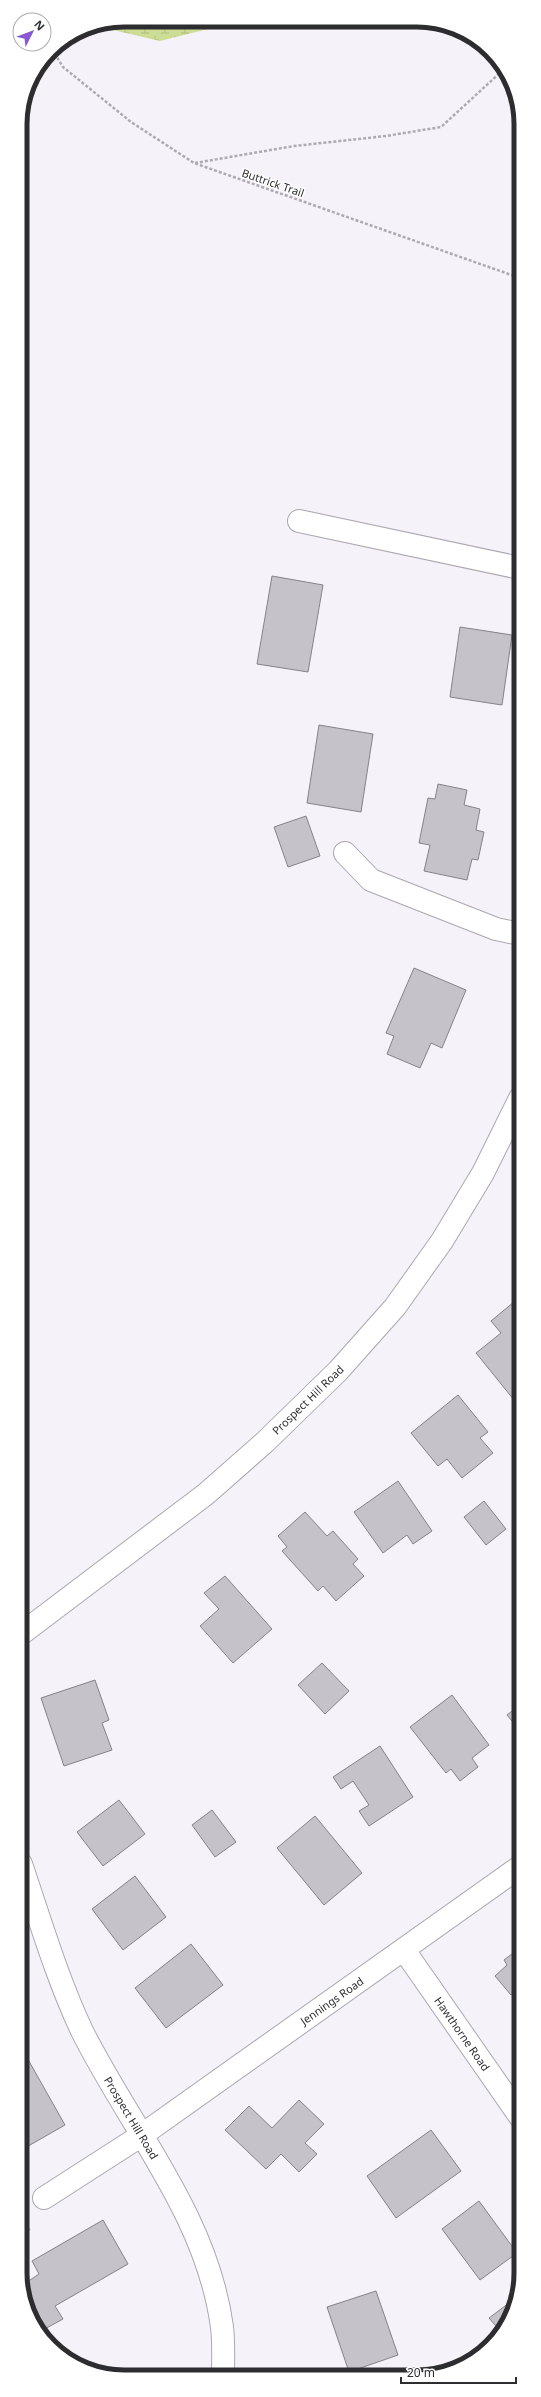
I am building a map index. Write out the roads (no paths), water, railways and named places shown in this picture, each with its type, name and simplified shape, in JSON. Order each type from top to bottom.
[{"type":"street","points":[[299,522],[514,567]]},
{"type":"street","points":[[345,853],[370,880],[496,929],[514,933]]},
{"type":"street","name":"Prospect Hill Road","points":[[27,1629],[206,1494],[265,1442],[338,1371],[395,1307],[442,1241],[483,1173],[514,1110]]},
{"type":"street","name":"Jennings Road","points":[[44,2198],[142,2134],[514,1871]]},
{"type":"street","name":"Prospect Hill Road","points":[[27,1881],[60,1976],[82,2030],[107,2080],[142,2134],[186,2210],[208,2264],[222,2327],[223,2370]]},
{"type":"street","name":"Hawthorne Road","points":[[404,1950],[514,2108]]}]
